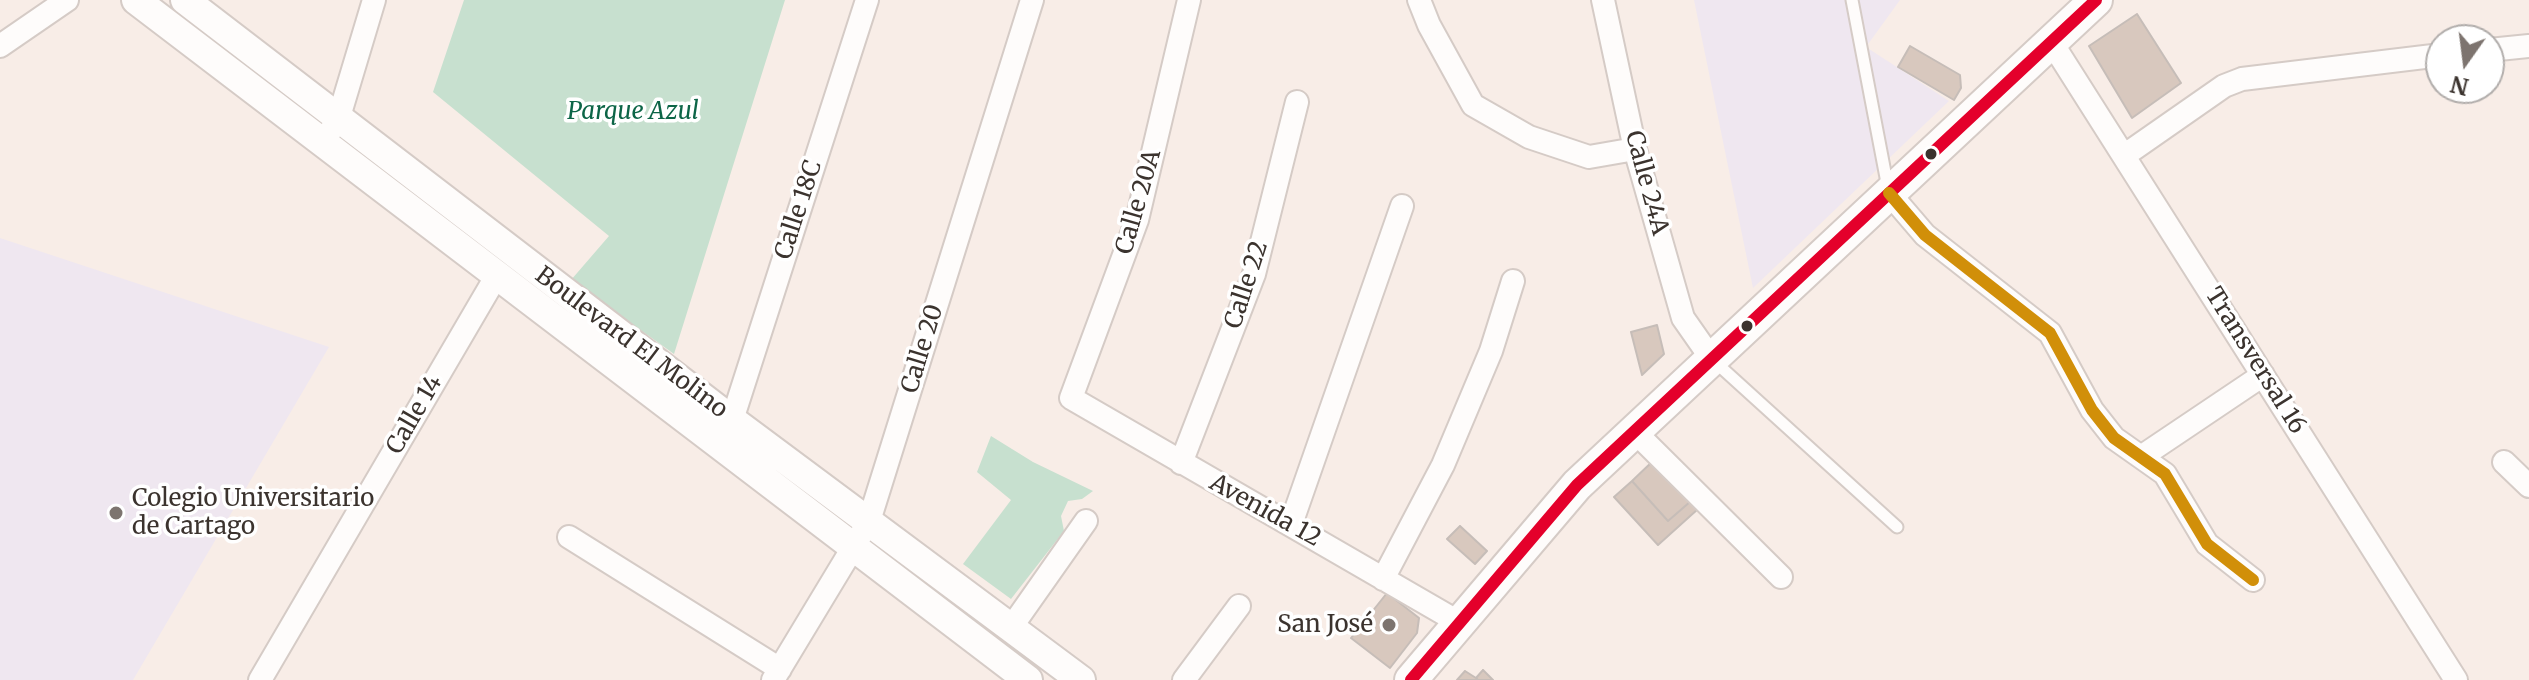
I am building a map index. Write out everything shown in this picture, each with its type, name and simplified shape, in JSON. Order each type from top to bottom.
[{"type":"main road","points":[[1411,680],[1577,485],[2096,0]]},
{"type":"street","points":[[0,46],[67,0]]},
{"type":"street","name":"Boulevard El Molino","points":[[136,0],[1028,680]]},
{"type":"street","name":"Boulevard El Molino","points":[[185,0],[732,420],[1081,680]]},
{"type":"street","points":[[321,144],[338,120],[374,0]]},
{"type":"street","name":"Calle 18C","points":[[732,420],[867,0]]},
{"type":"street","name":"Calle 20","points":[[777,674],[869,521],[1032,0]]},
{"type":"street","name":"Calle 20A","points":[[1071,398],[1137,220],[1189,0]]},
{"type":"street","points":[[1419,0],[1429,25],[1473,105],[1529,137],[1589,157],[1635,149]]},
{"type":"street","name":"Calle 24A","points":[[1603,0],[1635,149],[1683,318],[1711,358]]},
{"type":"street","name":"Transversal 16","points":[[2052,43],[2456,680]]},
{"type":"street","points":[[2505,48],[2529,46]]},
{"type":"street","points":[[2125,155],[2224,86],[2242,79],[2425,57]]},
{"type":"street","name":"Calle 22","points":[[1181,463],[1254,274],[1297,102]]},
{"type":"street","points":[[1889,193],[1925,235],[2050,333],[2092,410],[2114,438],[2165,474],[2207,544],[2253,580]]},
{"type":"street","points":[[1291,524],[1402,206]]},
{"type":"street","name":"Calle 14","points":[[260,680],[497,275]]},
{"type":"street","points":[[1383,579],[1443,465],[1491,351],[1513,281]]},
{"type":"street","points":[[2141,457],[2263,375]]},
{"type":"street","name":"Avenida 12","points":[[1071,398],[1460,623]]},
{"type":"street","points":[[1635,432],[1781,577]]},
{"type":"street","points":[[2504,462],[2529,486]]},
{"type":"street","points":[[1010,629],[1086,521]]},
{"type":"street","points":[[569,537],[777,674]]},
{"type":"street","points":[[1184,680],[1239,606]]},
{"type":"lane","points":[[1852,0],[1889,193]]},
{"type":"lane","points":[[1711,358],[1897,527]]},
{"type":"shaded area","points":[[1694,0],[1900,0],[1866,47],[1949,101],[1753,288]]},
{"type":"shaded area","name":"Colegio Universitario de Cartago","points":[[0,238],[329,347],[133,680],[0,680]]},
{"type":"green space","name":"Parque Azul","points":[[464,0],[785,0],[674,354],[571,280],[609,236],[433,92]]},
{"type":"green space","points":[[991,436],[1033,462],[1093,491],[1082,499],[1068,501],[1061,516],[1064,531],[1011,599],[963,564],[1011,500],[977,472]]},
{"type":"building","points":[[2137,14],[2181,83],[2132,118],[2089,46]]},
{"type":"building","points":[[1910,46],[1960,75],[1961,88],[1954,100],[1898,67]]},
{"type":"building","points":[[1657,325],[1664,354],[1642,375],[1631,332]]},
{"type":"building","points":[[1655,459],[1691,501],[1668,521],[1632,481]]},
{"type":"building","points":[[1632,481],[1668,521],[1691,501],[1698,509],[1658,545],[1614,497]]},
{"type":"building","points":[[1460,526],[1487,551],[1475,564],[1447,539]]},
{"type":"building","name":"San José","points":[[1387,593],[1419,618],[1417,633],[1390,668],[1351,638]]},
{"type":"building","points":[[1483,670],[1493,680],[1476,678]]},
{"type":"building","points":[[1465,671],[1476,678],[1478,680],[1457,680]]},
{"type":"transit line","points":[[1411,680],[1577,485],[2096,0]]},
{"type":"transit line","points":[[1889,193],[1925,235],[2050,333],[2092,410],[2114,438],[2165,474],[2207,544],[2253,580]]},
{"type":"place","name":"Colegio Universitario de Cartago","points":[[116,513]]},
{"type":"place","name":"San José","points":[[1389,625]]}]
